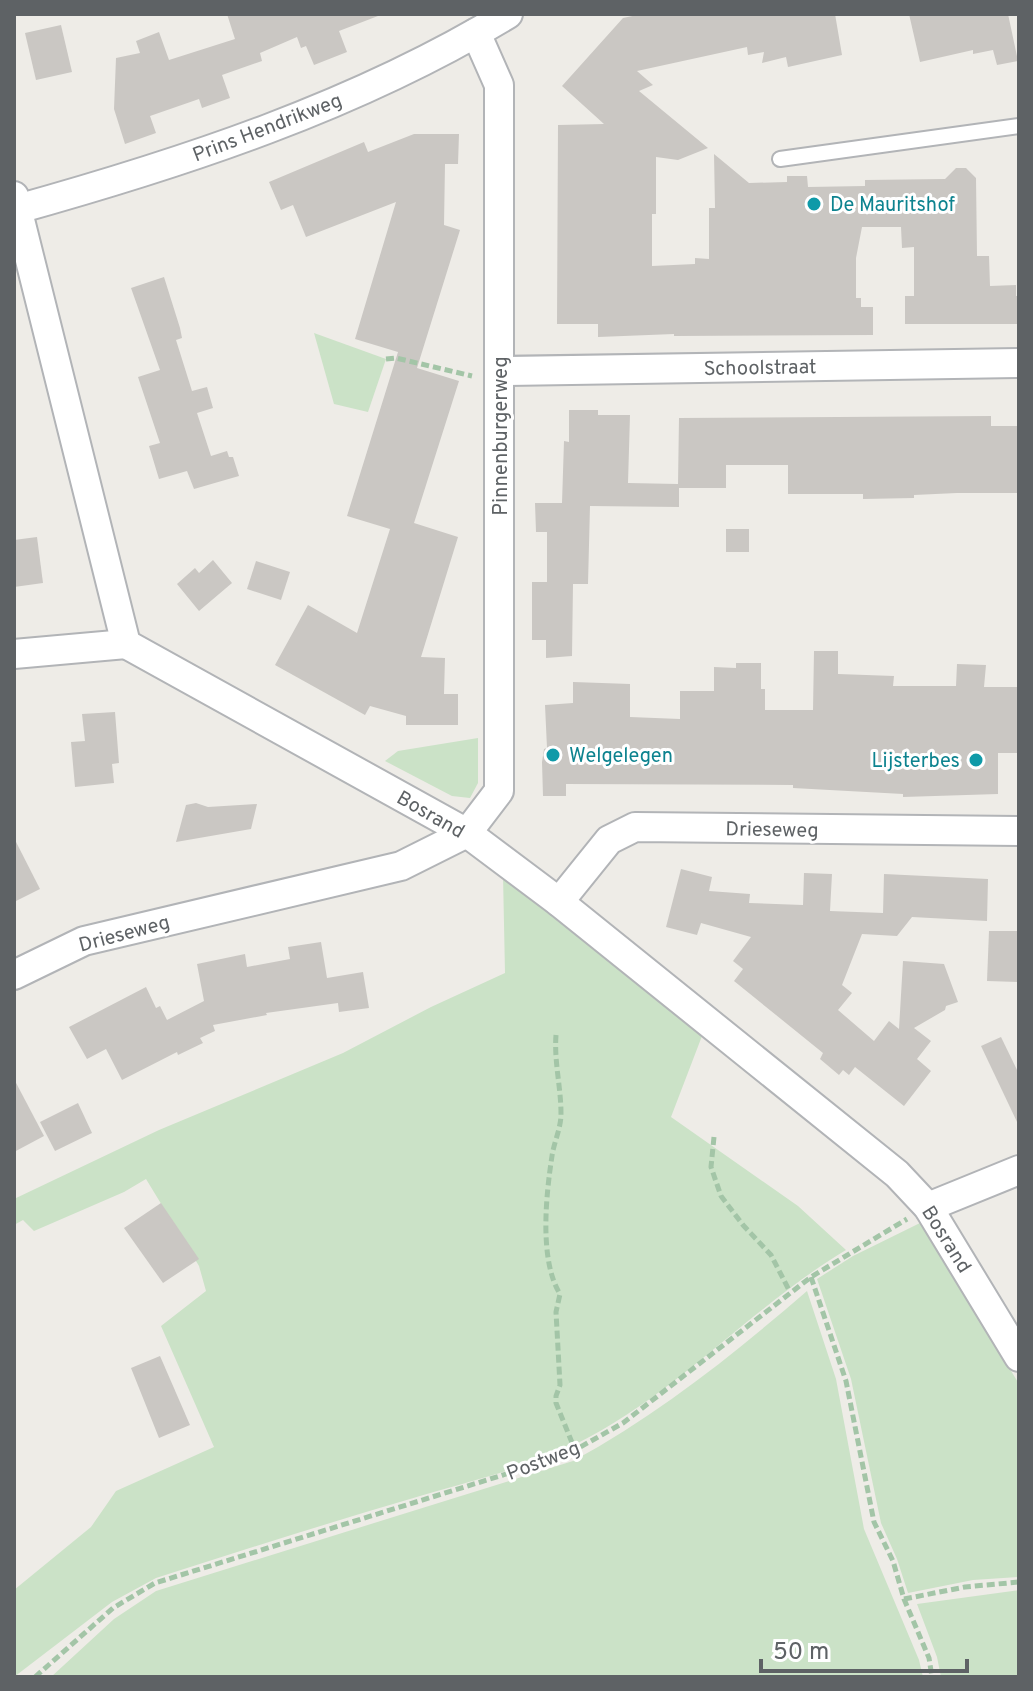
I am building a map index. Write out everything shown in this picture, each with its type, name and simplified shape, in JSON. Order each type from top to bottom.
[{"type":"street","name":"Prins Hendrikweg","points":[[15,205],[148,172],[348,96],[508,14]]},
{"type":"street","name":"Pinnenburgerweg","points":[[467,833],[499,791],[499,85],[476,33]]},
{"type":"street","points":[[14,654],[126,644],[15,205]]},
{"type":"street","name":"Schoolstraat","points":[[500,371],[1019,363]]},
{"type":"street","name":"Bosrand","points":[[126,644],[467,833],[559,902],[897,1174],[928,1207],[1019,1357]]},
{"type":"street","name":"Drieseweg","points":[[559,902],[609,840],[635,827],[1019,831]]},
{"type":"street","name":"Drieseweg","points":[[14,975],[84,941],[401,866],[467,833]]},
{"type":"street","points":[[928,1207],[1019,1170]]},
{"type":"lane","points":[[780,159],[1019,126]]},
{"type":"path","points":[[386,359],[396,358],[471,376],[500,371]]},
{"type":"path","points":[[556,1035],[554,1056],[562,1116],[553,1154],[545,1222],[553,1283],[560,1294],[556,1312],[560,1385],[556,1403],[575,1450]]},
{"type":"path","points":[[714,1137],[711,1167],[721,1196],[771,1255],[790,1292]]},
{"type":"path","name":"Postweg","points":[[35,1677],[113,1608],[155,1583],[575,1450],[623,1423],[811,1277],[928,1207]]},
{"type":"path","points":[[811,1277],[846,1381],[874,1522],[893,1561],[904,1599],[929,1658],[932,1677]]},
{"type":"path","points":[[904,1599],[965,1587],[1019,1582]]},
{"type":"green space","points":[[314,333],[386,359],[368,412],[334,404]]},
{"type":"green space","points":[[478,738],[478,783],[470,798],[452,796],[385,761],[398,751]]},
{"type":"green space","points":[[503,875],[702,1036],[671,1117],[798,1206],[846,1250],[778,1297],[647,1401],[576,1444],[516,1468],[156,1578],[112,1602],[14,1677],[14,1590],[91,1527],[116,1491],[214,1447],[161,1326],[206,1291],[199,1266],[146,1179],[124,1192],[34,1231],[23,1220],[14,1225],[14,1199],[159,1130],[343,1053],[505,973]]},
{"type":"green space","points":[[920,1223],[1019,1384],[1019,1577],[973,1580],[908,1593],[881,1523],[851,1379],[817,1279],[853,1256]]},
{"type":"green space","points":[[807,1291],[836,1379],[864,1529],[919,1660],[923,1677],[51,1677],[114,1619],[156,1591],[573,1461],[635,1424],[694,1382]]},
{"type":"green space","points":[[1019,1590],[1019,1677],[941,1677],[937,1657],[917,1604]]},
{"type":"building","points":[[227,14],[378,16],[339,31],[347,52],[314,65],[306,46],[301,48],[297,37],[260,53],[262,61],[222,75],[230,98],[202,108],[199,99],[150,116],[156,133],[125,144],[114,109],[116,58],[140,53],[136,41],[159,32],[169,60],[235,39]]},
{"type":"building","points":[[642,14],[835,14],[842,55],[788,67],[786,57],[762,63],[764,52],[748,55],[747,47],[637,71],[653,85],[639,91],[708,148],[678,160],[656,157],[652,266],[695,264],[695,258],[709,259],[709,208],[715,208],[714,154],[749,183],[787,182],[787,176],[807,176],[808,187],[865,186],[865,180],[945,179],[956,168],[966,168],[976,178],[977,256],[989,256],[990,286],[1016,285],[1019,324],[905,324],[905,296],[914,296],[914,247],[902,248],[901,227],[862,227],[856,258],[856,298],[861,298],[861,307],[873,307],[873,335],[674,334],[598,337],[598,324],[557,324],[558,125],[604,124],[562,86],[623,18]]},
{"type":"building","points":[[909,14],[1008,14],[1018,61],[997,65],[993,50],[973,54],[973,50],[920,62]]},
{"type":"building","points":[[61,25],[72,72],[36,80],[25,33]]},
{"type":"building","points":[[414,134],[459,134],[458,164],[445,164],[444,225],[460,230],[417,368],[459,381],[414,523],[458,537],[421,657],[445,658],[444,694],[458,694],[458,725],[406,725],[406,716],[370,706],[365,715],[275,665],[308,605],[357,633],[390,529],[347,516],[398,352],[355,339],[396,202],[306,237],[293,205],[281,210],[269,182],[364,142],[368,152]]},
{"type":"building","points":[[164,277],[182,338],[176,340],[192,391],[207,387],[213,408],[197,413],[211,456],[227,451],[229,457],[233,457],[239,476],[194,489],[187,471],[159,479],[149,446],[160,443],[138,377],[160,370],[131,288]]},
{"type":"building","points":[[569,410],[598,410],[598,415],[630,415],[628,483],[678,484],[679,418],[991,416],[991,426],[1019,426],[1019,493],[863,499],[863,494],[788,494],[788,465],[726,465],[726,488],[679,488],[679,507],[590,506],[588,584],[573,584],[572,656],[546,658],[546,640],[532,640],[532,582],[547,582],[547,532],[536,532],[535,503],[562,503],[564,441],[569,442]]},
{"type":"building","points":[[726,529],[749,529],[749,552],[726,552]]},
{"type":"building","points":[[37,537],[43,583],[14,587],[14,540]]},
{"type":"building","points":[[213,560],[232,583],[199,611],[177,584],[195,568],[199,573]]},
{"type":"building","points":[[256,561],[290,572],[281,600],[247,589]]},
{"type":"building","points":[[814,651],[838,651],[838,674],[894,676],[893,686],[956,686],[957,664],[986,665],[984,687],[1019,687],[1019,753],[998,753],[998,794],[903,797],[903,794],[793,788],[793,785],[566,784],[566,796],[543,796],[542,762],[544,749],[547,748],[545,705],[573,703],[573,682],[630,684],[630,717],[680,719],[680,691],[714,691],[714,667],[736,668],[736,663],[761,663],[765,710],[813,710]]},
{"type":"building","points":[[115,712],[119,763],[112,764],[114,783],[75,787],[71,742],[85,741],[82,714]]},
{"type":"building","points":[[196,803],[208,807],[257,804],[251,829],[176,842],[186,805]]},
{"type":"building","points":[[14,838],[40,889],[14,902]]},
{"type":"building","points":[[681,869],[712,877],[709,891],[750,894],[749,903],[803,905],[804,873],[832,874],[830,911],[883,913],[884,874],[988,879],[987,921],[912,917],[897,936],[862,934],[842,985],[852,993],[838,1010],[874,1041],[889,1021],[899,1029],[903,961],[944,964],[958,1002],[946,1006],[945,1010],[914,1028],[931,1041],[917,1059],[931,1071],[904,1106],[855,1067],[849,1075],[843,1070],[839,1075],[820,1059],[823,1053],[734,981],[743,969],[733,961],[751,937],[701,923],[697,935],[666,927]]},
{"type":"building","points":[[989,931],[1019,931],[1019,982],[987,981]]},
{"type":"building","points":[[321,942],[327,978],[363,972],[369,1008],[339,1012],[338,1003],[266,1013],[213,1025],[215,1031],[200,1038],[203,1043],[178,1055],[177,1052],[122,1080],[106,1049],[87,1059],[69,1027],[146,987],[156,1008],[160,1006],[167,1020],[204,1001],[197,964],[245,954],[247,967],[290,959],[288,947]]},
{"type":"building","points":[[1001,1037],[1019,1074],[1019,1126],[981,1046]]},
{"type":"building","points":[[14,1079],[44,1136],[14,1152]]},
{"type":"building","points":[[78,1103],[92,1133],[55,1151],[40,1122]]},
{"type":"building","points":[[161,1203],[199,1259],[163,1283],[124,1228]]},
{"type":"building","points":[[160,1356],[190,1425],[159,1438],[131,1368]]},
{"type":"place","name":"De Mauritshof","points":[[814,204]]},
{"type":"place","name":"Welgelegen","points":[[553,755]]},
{"type":"place","name":"Lijsterbes","points":[[976,760]]}]
